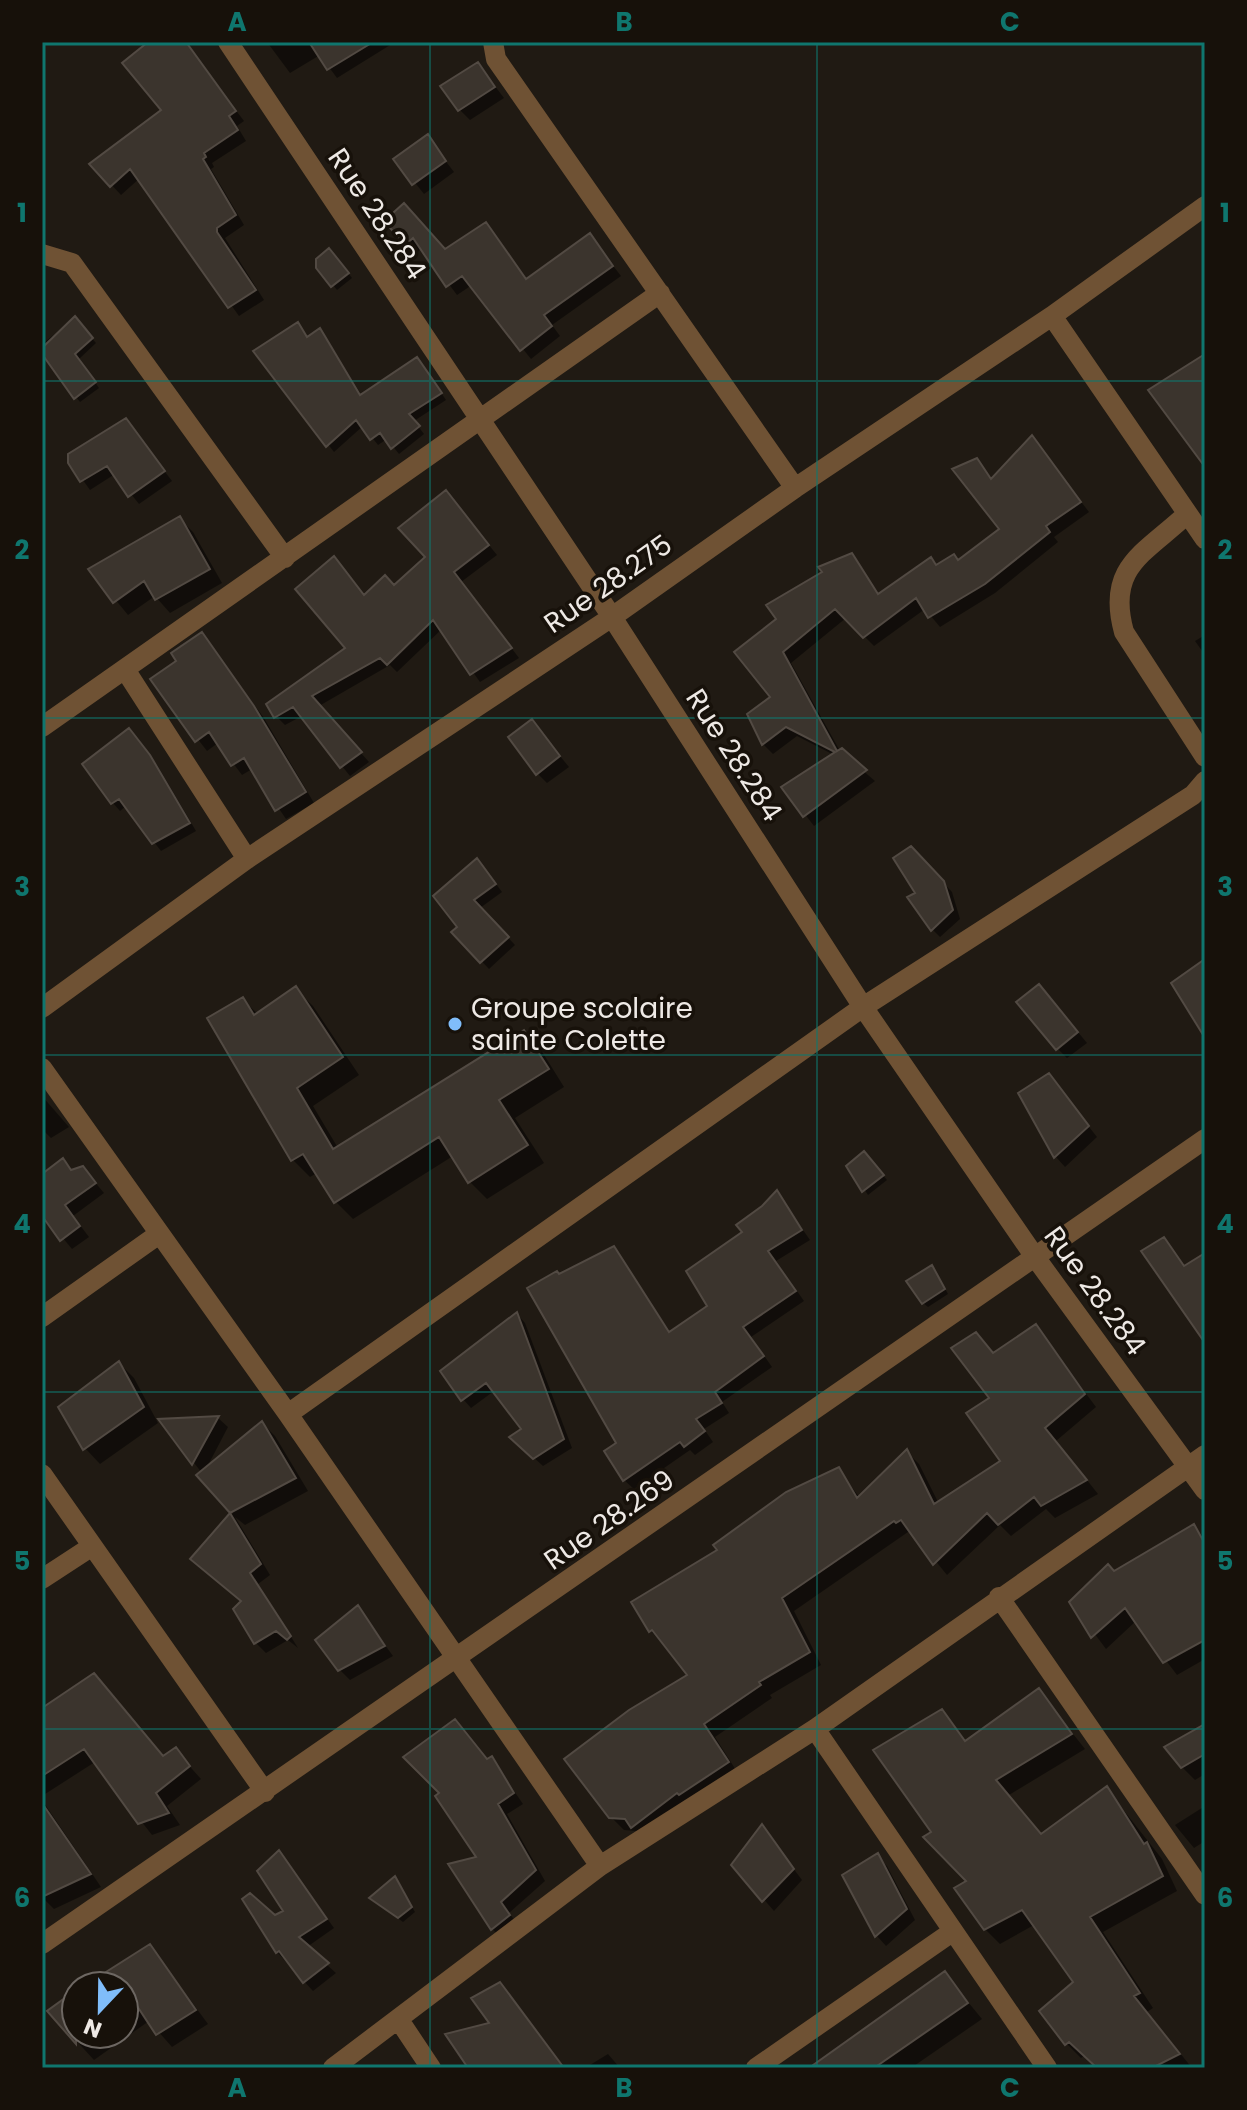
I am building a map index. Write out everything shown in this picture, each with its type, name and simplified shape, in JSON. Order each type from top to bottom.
[{"type":"street","name":"Rue 28.284","points":[[228,42],[612,617],[863,1007],[1035,1257],[1196,1461],[1205,1490]]},
{"type":"street","points":[[493,42],[496,59],[795,488]]},
{"type":"street","name":"Rue 28.275","points":[[42,1008],[247,859],[612,617],[795,488],[1052,316],[1205,206]]},
{"type":"street","points":[[42,254],[72,263],[285,558]]},
{"type":"street","points":[[42,727],[483,421],[660,293]]},
{"type":"street","points":[[1052,316],[1205,539]]},
{"type":"street","points":[[1186,515],[1124,571],[1118,611],[1124,632],[1205,757]]},
{"type":"street","points":[[126,671],[247,859]]},
{"type":"street","points":[[288,1414],[863,1007],[1193,795],[1205,781]]},
{"type":"street","points":[[42,1068],[288,1414],[600,1866]]},
{"type":"street","name":"Rue 28.269","points":[[42,1944],[457,1660],[1205,1139]]},
{"type":"street","points":[[42,1317],[159,1234]]},
{"type":"street","points":[[333,2068],[600,1866],[815,1729],[1196,1461]]},
{"type":"street","points":[[42,1474],[265,1792]]},
{"type":"street","points":[[42,1579],[91,1547]]},
{"type":"street","points":[[999,1597],[1205,1895]]},
{"type":"street","points":[[815,1729],[1047,2068]]},
{"type":"street","points":[[756,2068],[952,1932]]},
{"type":"street","points":[[399,2020],[431,2068]]},
{"type":"building","points":[[148,42],[186,42],[236,111],[229,116],[238,130],[204,153],[206,157],[203,159],[236,215],[217,228],[217,232],[256,290],[228,308],[130,169],[110,187],[89,164],[161,110],[122,63]]},
{"type":"building","points":[[309,42],[373,42],[327,70]]},
{"type":"building","points":[[478,62],[495,87],[458,111],[440,86]]},
{"type":"building","points":[[428,134],[446,161],[412,185],[393,159]]},
{"type":"building","points":[[404,203],[445,249],[486,222],[526,279],[590,233],[613,266],[544,315],[552,326],[520,351],[462,276],[446,287],[413,238],[405,245],[384,221]]},
{"type":"building","points":[[329,248],[349,273],[331,287],[316,268],[316,259]]},
{"type":"building","points":[[75,316],[93,338],[75,354],[96,382],[74,399],[42,354],[42,348]]},
{"type":"building","points":[[298,322],[307,337],[320,328],[360,395],[417,357],[442,393],[409,414],[420,426],[391,449],[380,433],[370,440],[356,420],[326,447],[253,351]]},
{"type":"building","points":[[1205,354],[1205,467],[1148,390]]},
{"type":"building","points":[[126,418],[165,471],[128,497],[107,466],[80,482],[68,463],[68,454]]},
{"type":"building","points":[[1032,435],[1081,502],[1046,526],[1050,532],[985,584],[928,618],[916,598],[863,638],[835,609],[783,652],[837,751],[842,748],[867,770],[803,817],[781,787],[835,752],[786,727],[762,745],[747,714],[770,697],[734,652],[776,619],[766,605],[822,572],[818,567],[852,553],[878,594],[931,557],[936,565],[954,554],[958,560],[999,529],[952,469],[977,458],[991,479]]},
{"type":"building","points":[[446,490],[489,545],[454,572],[512,648],[470,675],[433,620],[387,665],[380,658],[312,696],[362,752],[340,768],[293,707],[274,718],[266,704],[345,648],[295,589],[334,556],[364,595],[385,575],[394,585],[425,557],[398,528]]},
{"type":"building","points":[[180,516],[210,569],[155,600],[144,581],[113,603],[88,569]]},
{"type":"building","points":[[202,632],[254,706],[306,792],[275,811],[244,758],[231,766],[209,732],[195,742],[150,679],[176,661],[171,653]]},
{"type":"building","points":[[532,719],[560,756],[536,775],[508,737]]},
{"type":"building","points":[[129,728],[150,755],[190,823],[152,844],[119,799],[111,804],[82,764]]},
{"type":"building","points":[[911,846],[944,881],[953,910],[931,931],[907,897],[915,893],[893,858]]},
{"type":"building","points":[[477,858],[496,884],[474,900],[509,937],[480,963],[451,932],[457,927],[433,896]]},
{"type":"building","points":[[1205,959],[1205,1038],[1171,983]]},
{"type":"building","points":[[1039,984],[1078,1032],[1056,1050],[1016,1002]]},
{"type":"building","points":[[296,986],[343,1057],[297,1088],[333,1149],[524,1030],[549,1069],[499,1100],[528,1145],[468,1183],[439,1137],[334,1203],[303,1154],[291,1161],[207,1018],[243,997],[254,1015]]},
{"type":"building","points":[[1049,1073],[1089,1126],[1054,1158],[1018,1093]]},
{"type":"building","points":[[864,1151],[884,1175],[862,1192],[846,1166]]},
{"type":"building","points":[[63,1158],[71,1170],[83,1166],[96,1183],[65,1205],[80,1226],[60,1241],[45,1220],[42,1222],[42,1174]]},
{"type":"building","points":[[777,1190],[802,1230],[768,1251],[796,1291],[743,1327],[764,1356],[715,1392],[722,1403],[696,1419],[705,1431],[684,1447],[680,1442],[623,1481],[604,1451],[616,1443],[527,1288],[614,1246],[669,1332],[707,1306],[686,1271],[742,1232],[736,1225],[762,1206]]},
{"type":"building","points":[[1164,1237],[1184,1266],[1205,1253],[1205,1343],[1141,1251]]},
{"type":"building","points":[[932,1265],[945,1289],[922,1304],[906,1281]]},
{"type":"building","points":[[517,1312],[564,1439],[533,1459],[509,1437],[521,1429],[486,1383],[461,1401],[440,1371]]},
{"type":"building","points":[[1036,1324],[1085,1394],[1045,1428],[1087,1480],[1041,1506],[1034,1497],[998,1525],[987,1513],[933,1565],[901,1520],[894,1521],[782,1598],[810,1652],[759,1682],[761,1685],[704,1724],[729,1762],[679,1795],[677,1793],[631,1828],[625,1819],[609,1818],[564,1759],[629,1710],[687,1675],[652,1630],[649,1632],[631,1602],[717,1550],[713,1545],[786,1492],[839,1467],[857,1498],[907,1449],[934,1504],[1000,1461],[966,1413],[989,1398],[951,1348],[976,1332],[993,1353]]},
{"type":"building","points":[[119,1361],[144,1407],[83,1450],[58,1407]]},
{"type":"building","points":[[219,1416],[192,1465],[158,1419]]},
{"type":"building","points":[[262,1421],[296,1478],[230,1513],[196,1475]]},
{"type":"building","points":[[230,1513],[261,1564],[250,1573],[291,1636],[287,1640],[276,1631],[254,1644],[233,1609],[241,1601],[190,1559]]},
{"type":"building","points":[[1194,1524],[1205,1544],[1205,1640],[1163,1663],[1125,1608],[1091,1638],[1069,1602],[1108,1564],[1114,1571]]},
{"type":"building","points":[[358,1605],[385,1646],[338,1671],[315,1640]]},
{"type":"building","points":[[94,1673],[163,1756],[176,1747],[190,1766],[156,1793],[169,1813],[138,1824],[84,1749],[42,1776],[42,1708]]},
{"type":"building","points":[[1039,1688],[1072,1734],[996,1780],[1041,1834],[1107,1786],[1144,1844],[1147,1842],[1163,1876],[1090,1917],[1140,1993],[1134,1996],[1180,2054],[1152,2068],[1097,2068],[1069,2042],[1065,2045],[1039,2011],[1073,1982],[1022,1910],[984,1930],[954,1888],[966,1881],[923,1837],[931,1832],[873,1750],[942,1709],[965,1741]]},
{"type":"building","points":[[455,1719],[487,1759],[492,1756],[514,1793],[498,1804],[536,1870],[501,1902],[510,1915],[491,1930],[448,1864],[476,1857],[435,1796],[439,1793],[403,1757]]},
{"type":"building","points":[[1205,1724],[1205,1754],[1181,1768],[1164,1747]]},
{"type":"building","points":[[42,1803],[91,1874],[42,1897]]},
{"type":"building","points":[[762,1824],[794,1869],[762,1902],[731,1865]]},
{"type":"building","points":[[279,1850],[327,1919],[299,1937],[329,1963],[303,1983],[279,1951],[276,1953],[242,1899],[250,1893],[275,1915],[283,1911],[257,1871]]},
{"type":"building","points":[[878,1853],[907,1909],[875,1937],[842,1875]]},
{"type":"building","points":[[395,1876],[412,1907],[398,1918],[369,1898]]},
{"type":"building","points":[[150,1944],[196,2010],[156,2035],[140,2010],[140,1970],[109,1970]]},
{"type":"building","points":[[945,1971],[968,2003],[874,2068],[809,2068]]},
{"type":"building","points":[[500,1982],[564,2068],[468,2068],[445,2034],[489,2023],[471,1998]]},
{"type":"building","points":[[60,2002],[60,2026],[47,2011]]},
{"type":"place","name":"Groupe scolaire sainte Colette","points":[[455,1024]]}]
